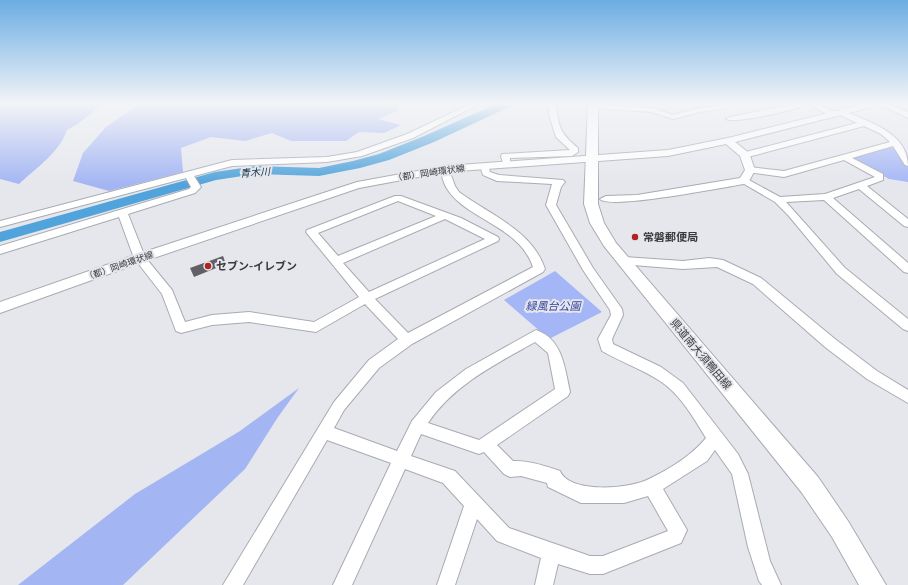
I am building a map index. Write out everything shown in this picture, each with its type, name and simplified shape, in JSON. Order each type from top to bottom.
[{"type":"main road","name":"県道南大須鴨田線","points":[[593,131],[591,204],[595,217],[611,246],[810,485],[840,529],[873,585]]},
{"type":"street","points":[[0,224],[191,180],[232,163],[250,160],[326,159],[360,154],[382,148],[417,131]]},
{"type":"street","points":[[507,165],[505,156],[572,153],[575,150],[560,137],[558,131]]},
{"type":"street","name":"（都）岡崎環状線","points":[[0,308],[140,258],[357,185],[445,169],[668,153],[728,141],[764,131]]},
{"type":"street","points":[[745,155],[834,131]]},
{"type":"street","points":[[883,131],[896,144],[908,163]]},
{"type":"street","points":[[728,141],[745,155],[750,170],[744,181]]},
{"type":"street","points":[[750,170],[784,174],[896,144]]},
{"type":"street","points":[[778,200],[826,196],[880,178],[880,176],[846,158]]},
{"type":"street","points":[[485,166],[486,173],[494,177],[560,182],[556,186],[551,205],[589,270],[616,309],[616,315],[605,339],[607,347],[628,359],[653,369],[672,382],[686,396],[715,439],[733,458],[740,473],[761,563],[772,585]]},
{"type":"street","points":[[232,585],[325,432],[339,406],[374,364],[407,340],[539,268],[527,244],[456,194],[450,186],[445,169]]},
{"type":"street","points":[[0,250],[192,191],[196,187],[191,180]]},
{"type":"street","points":[[606,199],[637,198],[744,181],[778,200],[792,213],[841,271],[908,326]]},
{"type":"street","points":[[860,185],[908,224]]},
{"type":"street","points":[[826,196],[908,269]]},
{"type":"street","points":[[122,212],[140,258],[168,293],[181,328],[212,320],[250,317],[316,327],[341,311],[367,298],[494,239],[444,216],[398,198],[311,232],[335,262],[367,298],[407,340]]},
{"type":"street","points":[[335,262],[444,216]]},
{"type":"street","points":[[624,261],[683,265],[709,262],[719,263],[757,281],[830,343],[872,375],[908,397]]},
{"type":"street","points":[[342,585],[417,426],[426,410],[451,386],[536,335],[554,351],[563,392],[486,444],[479,447],[417,426]]},
{"type":"street","points":[[325,432],[448,477],[503,535],[551,553],[590,565],[603,565],[675,536],[678,530],[652,487]]},
{"type":"street","points":[[486,444],[510,469],[522,468],[554,477],[554,481],[581,495],[624,495],[652,487],[701,456],[715,439]]},
{"type":"street","points":[[446,585],[473,505]]},
{"type":"street","points":[[544,585],[551,553]]},
{"type":"green space","points":[[890,147],[898,148],[908,168],[908,182],[889,179],[851,158]]},
{"type":"green space","name":"緑風台公園","points":[[555,271],[602,312],[549,339],[504,300]]},
{"type":"shaded area","points":[[0,131],[66,131],[59,146],[53,153],[19,184],[0,179]]},
{"type":"shaded area","points":[[102,131],[388,131],[384,133],[359,132],[346,141],[291,141],[272,133],[245,141],[211,137],[181,148],[183,172],[109,191],[73,181],[83,153]]},
{"type":"shaded area","points":[[299,388],[278,417],[245,469],[123,585],[18,585],[135,494],[240,431]]},
{"type":"building","name":"セブン-イレブン","points":[[223,256],[226,264],[194,277],[190,268]]},
{"type":"waterway","name":"青木川","points":[[0,237],[215,176],[256,170],[319,172],[355,165],[384,157],[446,131]]},
{"type":"place","name":"常磐郵便局","points":[[635,237]]},
{"type":"place","name":"セブン-イレブン","points":[[208,266]]}]
